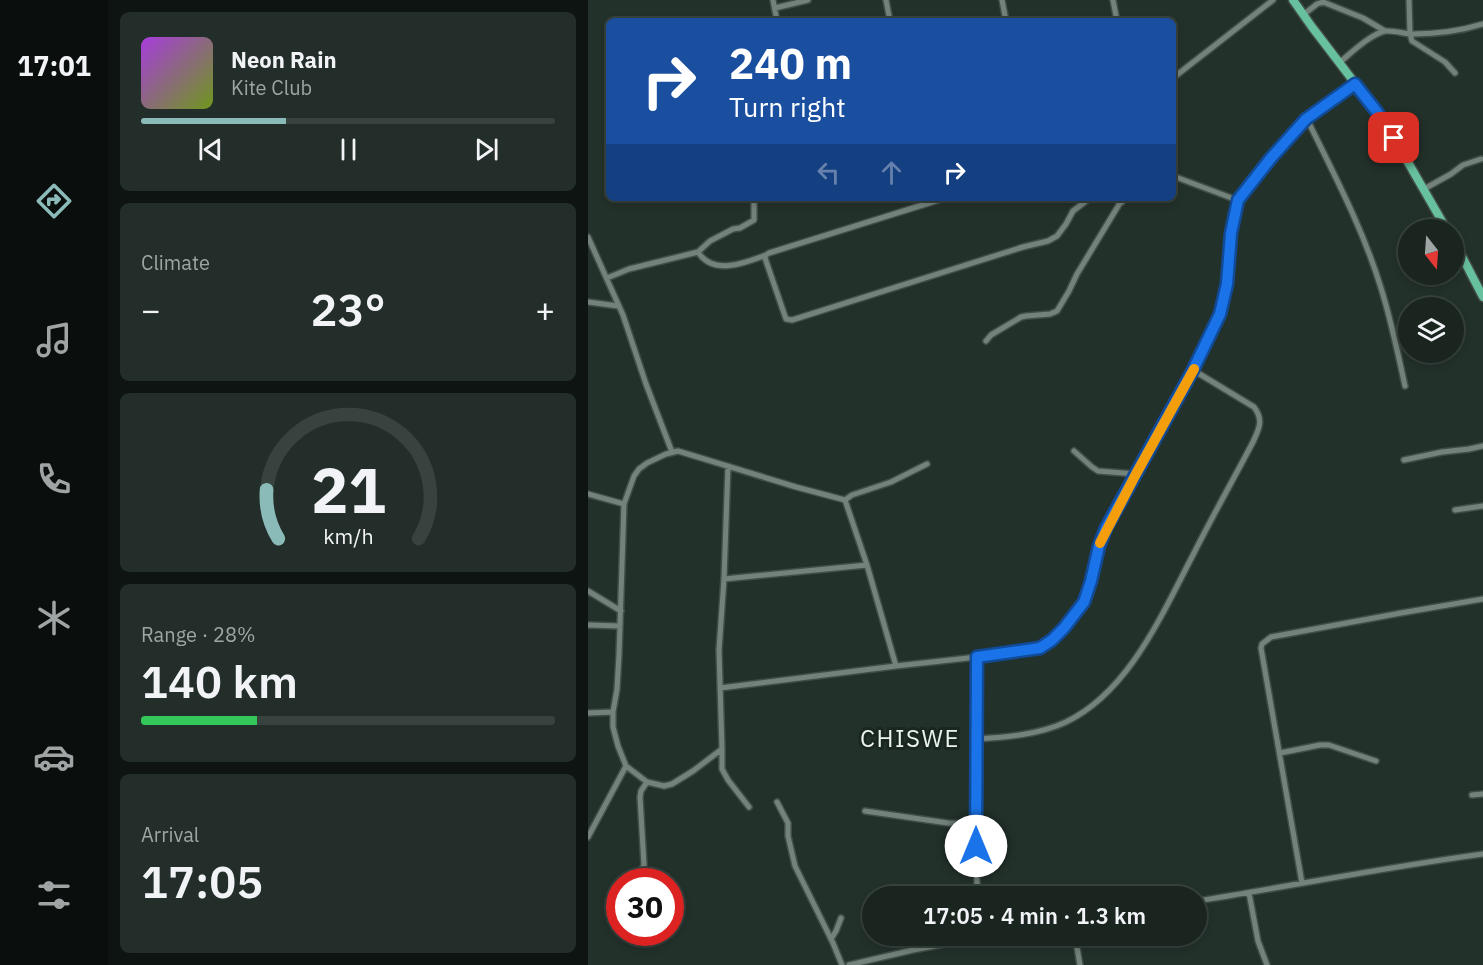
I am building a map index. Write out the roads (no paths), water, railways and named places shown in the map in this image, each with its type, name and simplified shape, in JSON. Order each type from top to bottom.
[{"type":"highway","points":[[1293,0],[1377,112],[1441,219]]},
{"type":"highway","points":[[1464,260],[1483,297]]},
{"type":"street","points":[[773,0],[777,18]]},
{"type":"street","points":[[775,8],[808,0]]},
{"type":"street","points":[[886,0],[889,18]]},
{"type":"street","points":[[1002,0],[1005,18]]},
{"type":"street","points":[[1113,0],[1116,18]]},
{"type":"street","points":[[1176,76],[1273,0]]},
{"type":"street","points":[[1338,8],[1341,0]]},
{"type":"street","points":[[1409,0],[1410,34],[1414,43],[1445,62],[1455,73]]},
{"type":"street","points":[[1303,15],[1320,2],[1363,18],[1385,31],[1410,34],[1450,32],[1483,24]]},
{"type":"street","points":[[1339,63],[1368,40],[1385,31]]},
{"type":"street","points":[[720,688],[1040,648],[1052,640],[1084,602],[1099,546],[1217,322],[1227,284],[1231,233],[1238,200],[1259,172],[1306,119],[1355,84]]},
{"type":"street","points":[[1306,119],[1345,197],[1381,286],[1405,386]]},
{"type":"street","points":[[1424,189],[1463,165],[1480,159]]},
{"type":"street","points":[[1176,177],[1238,200]]},
{"type":"street","points":[[607,279],[629,269],[698,252],[710,242],[754,220],[754,201]]},
{"type":"street","points":[[698,252],[701,257],[713,265],[725,266],[748,262],[928,201]]},
{"type":"street","points":[[766,255],[783,314],[786,319],[792,320],[1048,241],[1057,236],[1073,211],[1086,201]]},
{"type":"street","points":[[986,341],[991,335],[1021,317],[1050,314],[1057,311],[1121,201]]},
{"type":"street","points":[[588,237],[627,326],[672,452]]},
{"type":"street","points":[[588,302],[618,306]]},
{"type":"street","points":[[977,739],[1020,735],[1067,721],[1087,708],[1113,685],[1146,642],[1261,424],[1254,407],[1193,370]]},
{"type":"street","points":[[1404,460],[1483,446]]},
{"type":"street","points":[[722,749],[668,786],[659,786],[647,782],[626,766],[615,736],[613,712],[617,689],[624,504],[634,476],[639,469],[647,463],[678,451],[796,488],[845,500],[852,495],[891,482],[927,464]]},
{"type":"street","points":[[1074,451],[1098,471],[1136,474]]},
{"type":"street","points":[[728,466],[719,650],[722,769],[749,807]]},
{"type":"street","points":[[588,494],[624,504]]},
{"type":"street","points":[[845,500],[867,565],[896,666]]},
{"type":"street","points":[[1455,510],[1483,506]]},
{"type":"street","points":[[724,579],[867,565]]},
{"type":"street","points":[[588,591],[621,611]]},
{"type":"street","points":[[1302,883],[1261,648],[1265,641],[1270,637],[1294,632],[1483,599]]},
{"type":"street","points":[[588,625],[620,626]]},
{"type":"street","points":[[977,657],[978,886]]},
{"type":"street","points":[[588,713],[613,712]]},
{"type":"street","points":[[1280,753],[1320,745],[1376,761]]},
{"type":"street","points":[[588,837],[626,766]]},
{"type":"street","points":[[642,868],[640,797],[647,782]]},
{"type":"street","points":[[1472,795],[1483,794]]},
{"type":"street","points":[[777,802],[788,823],[788,836],[795,866],[842,965]]},
{"type":"street","points":[[865,811],[948,823],[976,824]]},
{"type":"street","points":[[1207,900],[1483,854]]},
{"type":"street","points":[[1249,893],[1258,941],[1267,965]]},
{"type":"street","points":[[831,939],[841,918]]},
{"type":"street","points":[[849,965],[934,946]]},
{"type":"street","points":[[1077,946],[1080,965]]},
{"type":"district","name":"CHISWE","points":[[910,738]]}]
